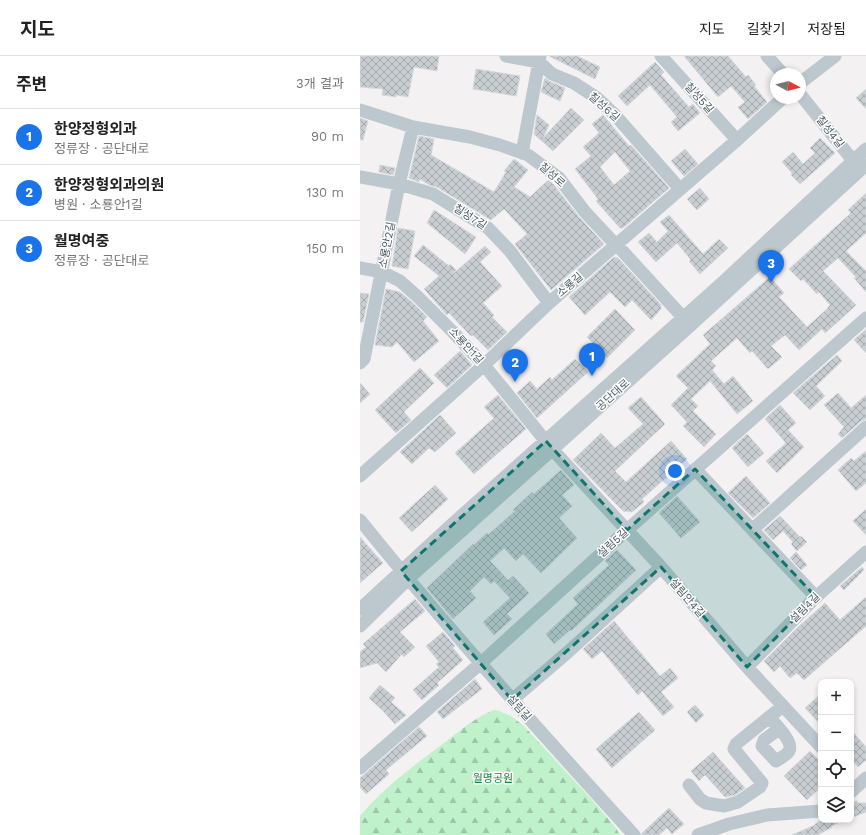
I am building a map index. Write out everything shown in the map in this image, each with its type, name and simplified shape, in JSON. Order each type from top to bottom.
[{"type":"street","points":[[506,56],[539,59],[522,153]]},
{"type":"street","name":"칠성5길","points":[[661,56],[737,140]]},
{"type":"street","points":[[767,56],[778,68]]},
{"type":"street","points":[[806,78],[835,56]]},
{"type":"street","name":"칠성6길","points":[[539,59],[552,74],[574,83],[597,98],[615,115],[680,189]]},
{"type":"street","name":"칠성4길","points":[[806,101],[860,165]]},
{"type":"street","name":"소룡길","points":[[360,476],[484,365],[549,303],[776,104]]},
{"type":"street","name":"칠성로","points":[[360,110],[413,126],[470,137],[500,145],[528,155],[559,178],[585,212],[686,322]]},
{"type":"street","name":"소룡안2길","points":[[361,360],[382,272],[399,184],[413,126]]},
{"type":"street","name":"공단대로","points":[[360,609],[404,575],[860,165],[866,148]]},
{"type":"street","name":"칠성7길","points":[[360,177],[399,184],[433,194],[488,228],[510,251],[549,303]]},
{"type":"street","name":"소룡안1길","points":[[360,268],[382,272],[400,281],[417,296],[484,365],[549,445]]},
{"type":"street","name":"설림5길","points":[[360,768],[481,663],[695,469],[866,318]]},
{"type":"street","points":[[753,529],[866,427]]},
{"type":"street","name":"설림안4길","points":[[549,445],[661,567],[747,667],[818,744]]},
{"type":"street","points":[[695,469],[816,597]]},
{"type":"street","name":"설림길","points":[[360,520],[404,575],[512,700],[634,835]]},
{"type":"street","name":"설림4길","points":[[747,667],[816,597],[866,552]]},
{"type":"street","points":[[512,700],[568,652],[661,567]]},
{"type":"street","name":"공단대로","points":[[360,626],[404,575]]},
{"type":"street","points":[[689,785],[700,799],[706,803],[724,806],[738,802],[760,787],[762,782],[734,748],[736,744],[783,706]]},
{"type":"street","points":[[769,717],[779,729]]},
{"type":"street","points":[[698,835],[729,824],[767,815],[818,811]]},
{"type":"highlighted area","points":[[546,441],[627,530],[695,469],[816,597],[747,667],[661,567],[512,700],[401,571]]},
{"type":"green space","name":"월명공원","points":[[494,710],[511,716],[524,726],[593,801],[616,828],[620,835],[360,835],[360,816],[380,795],[413,766],[475,720]]},
{"type":"building","points":[[360,56],[439,56],[437,71],[414,67],[408,97],[396,95],[396,97],[382,95],[383,89],[360,87]]},
{"type":"building","points":[[549,56],[577,56],[600,67],[595,79]]},
{"type":"building","points":[[684,56],[728,56],[746,77],[748,75],[756,85],[754,86],[767,102],[748,119],[738,107],[745,102],[731,86],[718,97]]},
{"type":"building","points":[[655,62],[664,72],[661,75],[689,107],[693,104],[700,113],[678,131],[671,122],[677,117],[650,85],[627,106],[618,96]]},
{"type":"building","points":[[476,69],[520,76],[516,96],[473,89]]},
{"type":"building","points":[[545,78],[565,88],[560,101],[541,92]]},
{"type":"building","points":[[866,89],[866,109],[856,98]]},
{"type":"building","points":[[571,108],[584,120],[553,151],[534,134],[537,115],[549,125],[543,138]]},
{"type":"building","points":[[603,115],[629,146],[631,145],[669,188],[623,228],[620,228],[596,201],[598,199],[575,169],[591,156],[583,147],[599,133],[592,124]],"holes":[[[615,152],[630,171],[614,185],[600,167]]]},
{"type":"building","points":[[360,118],[368,121],[363,140],[360,140]]},
{"type":"building","points":[[419,136],[434,139],[431,155],[494,192],[506,172],[504,171],[514,159],[528,170],[514,187],[530,197],[548,180],[604,244],[551,290],[515,244],[527,234],[504,209],[491,220],[437,187],[429,185],[420,179],[419,182],[409,178]]},
{"type":"building","points":[[820,138],[835,153],[800,184],[791,175],[792,173],[782,162],[793,152],[803,164],[815,153],[810,148]]},
{"type":"building","points":[[685,149],[698,164],[684,176],[671,161]]},
{"type":"building","points":[[380,165],[395,168],[393,175],[379,172]]},
{"type":"building","points":[[700,188],[709,199],[697,210],[687,199]]},
{"type":"building","points":[[866,193],[866,233],[846,251],[866,271],[866,292],[854,278],[856,277],[838,258],[823,271],[856,305],[825,333],[822,329],[799,350],[785,335],[771,346],[782,357],[768,369],[752,351],[750,353],[737,338],[711,361],[716,366],[712,370],[724,384],[733,376],[753,401],[737,414],[710,381],[691,399],[698,406],[693,411],[716,434],[704,447],[683,426],[687,422],[671,405],[688,388],[676,376],[710,344],[703,335],[770,277],[784,293],[779,297],[807,327],[828,308],[830,305],[819,292],[817,294],[803,279],[801,281],[789,269],[851,213],[848,210]]},
{"type":"building","points":[[434,210],[476,237],[465,254],[427,223]]},
{"type":"building","points":[[669,215],[703,254],[719,239],[728,248],[700,274],[677,243],[656,262],[638,242],[649,233],[657,242],[668,231],[660,222]]},
{"type":"building","points":[[398,228],[415,231],[408,269],[392,266]]},
{"type":"building","points":[[423,245],[449,266],[450,264],[456,270],[453,274],[485,246],[491,252],[480,262],[502,286],[483,303],[494,315],[492,317],[507,332],[488,350],[473,335],[471,336],[449,313],[447,315],[424,289],[439,276],[414,256]]},
{"type":"building","points":[[614,257],[618,258],[661,305],[661,309],[651,320],[632,300],[625,307],[610,292],[585,315],[569,297]]},
{"type":"building","points":[[386,289],[400,292],[412,302],[427,317],[423,321],[439,341],[414,362],[397,342],[392,347],[375,345]]},
{"type":"building","points":[[360,293],[369,294],[363,322],[360,322]]},
{"type":"building","points":[[615,309],[635,330],[607,358],[587,337]]},
{"type":"building","points":[[866,329],[866,353],[854,340]]},
{"type":"building","points":[[460,351],[472,365],[447,388],[434,375]]},
{"type":"building","points":[[837,355],[842,361],[816,386],[825,396],[810,410],[793,393]]},
{"type":"building","points":[[575,359],[588,372],[537,418],[517,393],[530,381],[537,389],[550,377],[552,380]]},
{"type":"building","points":[[420,368],[434,383],[404,412],[411,420],[396,433],[375,410]]},
{"type":"building","points":[[360,383],[370,394],[360,403]]},
{"type":"building","points":[[838,393],[851,408],[866,395],[866,419],[861,421],[842,438],[838,434],[844,427],[824,405]]},
{"type":"building","points":[[498,395],[526,429],[474,474],[455,453],[494,418],[484,407]]},
{"type":"building","points":[[641,397],[665,424],[615,471],[626,482],[671,441],[687,459],[642,499],[644,502],[632,512],[623,511],[573,460],[601,433],[615,448],[643,424],[628,408]]},
{"type":"building","points":[[780,405],[796,423],[788,430],[804,447],[777,473],[766,461],[786,443],[765,419]]},
{"type":"building","points":[[440,415],[456,433],[435,452],[429,448],[412,464],[400,452]]},
{"type":"building","points":[[747,434],[764,453],[748,467],[732,448]]},
{"type":"building","points":[[866,451],[866,483],[856,491],[838,470],[851,458],[854,461]]},
{"type":"building","points":[[561,470],[574,485],[562,495],[572,506],[559,518],[577,538],[541,573],[523,554],[516,561],[504,548],[490,561],[508,580],[513,576],[529,593],[507,614],[512,619],[494,635],[483,622],[510,598],[494,581],[491,584],[484,577],[470,591],[476,598],[453,619],[427,588],[473,544],[474,545],[487,533],[488,535],[515,511],[513,510],[532,492],[534,494]]},
{"type":"building","points":[[746,476],[770,503],[753,518],[728,493]]},
{"type":"building","points":[[435,485],[448,499],[412,532],[399,518]]},
{"type":"building","points":[[677,496],[700,522],[681,538],[659,513]]},
{"type":"building","points":[[866,509],[866,535],[853,521]]},
{"type":"building","points":[[780,516],[800,537],[801,536],[807,542],[797,551],[791,544],[793,542],[783,531],[773,540],[764,530]]},
{"type":"building","points":[[360,537],[383,563],[360,583]]},
{"type":"building","points":[[617,550],[636,570],[571,631],[570,630],[554,644],[546,634],[578,604],[573,598],[609,565],[605,561]]},
{"type":"building","points":[[796,552],[807,565],[801,570],[790,558]]},
{"type":"building","points":[[862,567],[864,570],[844,590],[840,586]]},
{"type":"building","points":[[866,597],[866,626],[804,680],[797,673],[790,678],[780,666],[774,672],[764,661],[825,603],[840,620]]},
{"type":"building","points":[[415,599],[425,611],[400,632],[415,647],[404,657],[402,654],[386,672],[377,663],[360,668],[360,652],[366,647],[363,644]]},
{"type":"building","points":[[614,621],[660,676],[670,668],[678,678],[661,692],[674,707],[663,716],[642,691],[638,695],[602,651],[592,659],[583,649]]},
{"type":"building","points":[[443,632],[455,646],[453,648],[463,660],[437,683],[439,685],[422,700],[413,690],[439,667],[436,664],[439,662],[426,646]]},
{"type":"building","points":[[475,679],[482,689],[443,719],[437,712]]},
{"type":"building","points":[[380,685],[395,698],[391,702],[406,715],[395,724],[369,698]]},
{"type":"building","points":[[818,697],[818,722],[805,708]]},
{"type":"building","points":[[695,705],[704,715],[696,723],[687,712]]},
{"type":"building","points":[[639,712],[655,730],[612,768],[596,749]]},
{"type":"building","points":[[419,727],[427,736],[386,770],[389,774],[366,794],[360,787],[360,778]]},
{"type":"building","points":[[854,733],[866,747],[866,760],[858,767],[854,762]]},
{"type":"building","points":[[810,751],[818,759],[818,790],[807,800],[784,776]]},
{"type":"building","points":[[713,752],[745,788],[735,795],[725,797],[705,775],[699,781],[691,771]]},
{"type":"building","points":[[854,802],[866,803],[866,812],[854,817]]},
{"type":"building","points":[[669,808],[684,824],[672,834],[667,828],[659,835],[642,835],[642,833]]},
{"type":"building","points":[[818,822],[838,823],[818,835],[792,835],[815,825]]},
{"type":"place","name":"월명여중","points":[[771,283]]},
{"type":"place","name":"한양정형외과","points":[[592,376]]},
{"type":"place","name":"한양정형외과의원","points":[[515,382]]}]
